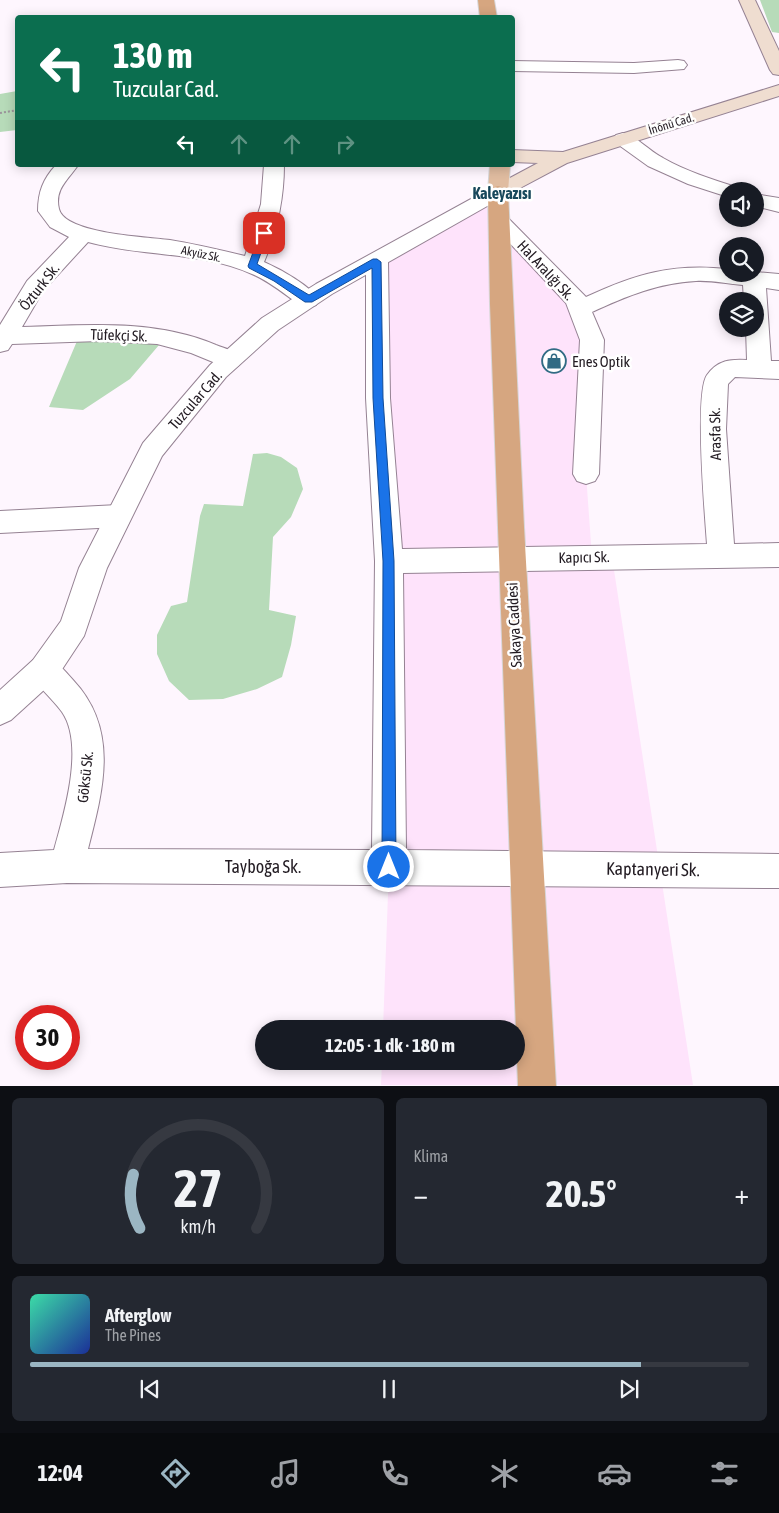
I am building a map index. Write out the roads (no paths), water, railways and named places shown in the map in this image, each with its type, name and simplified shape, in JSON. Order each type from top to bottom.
[{"type":"highway","points":[[486,0],[488,15]]},
{"type":"highway","name":"Sakaya Caddesi","points":[[498,192],[499,282],[510,558],[537,1086]]},
{"type":"main road","points":[[747,0],[779,70]]},
{"type":"main road","name":"İnönü Cad.","points":[[498,192],[564,158],[779,90]]},
{"type":"main road","name":"İnönü Cad.","points":[[515,156],[564,158]]},
{"type":"main road","name":"Sakaya Caddesi","points":[[498,192],[500,167]]},
{"type":"street","points":[[515,66],[634,68],[678,65]]},
{"type":"street","points":[[623,139],[655,162],[695,180],[719,188]]},
{"type":"street","name":"Akyüz Sk.","points":[[66,167],[50,186],[46,201],[50,215],[62,225],[84,234],[123,243],[166,247],[252,266],[278,279],[308,300]]},
{"type":"street","points":[[252,266],[268,220],[275,182],[274,167]]},
{"type":"street","name":"Tuzcular Cad.","points":[[0,710],[44,670],[74,627],[93,568],[152,450],[218,371],[270,324],[308,300],[498,192]]},
{"type":"street","points":[[764,202],[779,205]]},
{"type":"street","name":"Hal Aralığı Sk.","points":[[499,221],[576,300],[592,340],[586,474]]},
{"type":"street","name":"Özturk Sk.","points":[[2,340],[35,286],[84,234]]},
{"type":"street","points":[[377,262],[378,398],[389,561],[389,867]]},
{"type":"street","points":[[580,309],[624,288],[655,278],[698,274],[719,277]]},
{"type":"street","points":[[764,281],[779,282]]},
{"type":"street","points":[[754,282],[769,370]]},
{"type":"street","name":"Tüfekçi Sk.","points":[[2,340],[99,333],[157,336],[197,346],[230,360]]},
{"type":"street","name":"Arasfa Sk.","points":[[720,555],[713,429],[716,381],[729,368],[769,370]]},
{"type":"street","points":[[0,522],[118,516]]},
{"type":"street","name":"Kapıcı Sk.","points":[[389,561],[779,554]]},
{"type":"street","name":"Göksü Sk.","points":[[44,670],[76,705],[88,741],[86,791],[67,866]]},
{"type":"street","name":"Tayboğa Sk.","points":[[0,870],[67,866],[526,867]]},
{"type":"street","name":"Kaptanyeri Sk.","points":[[526,867],[779,871]]},
{"type":"place","name":"Enes Optik","points":[[554,361]]},
{"type":"district","name":"Kaleyazısı","points":[[502,193]]}]
